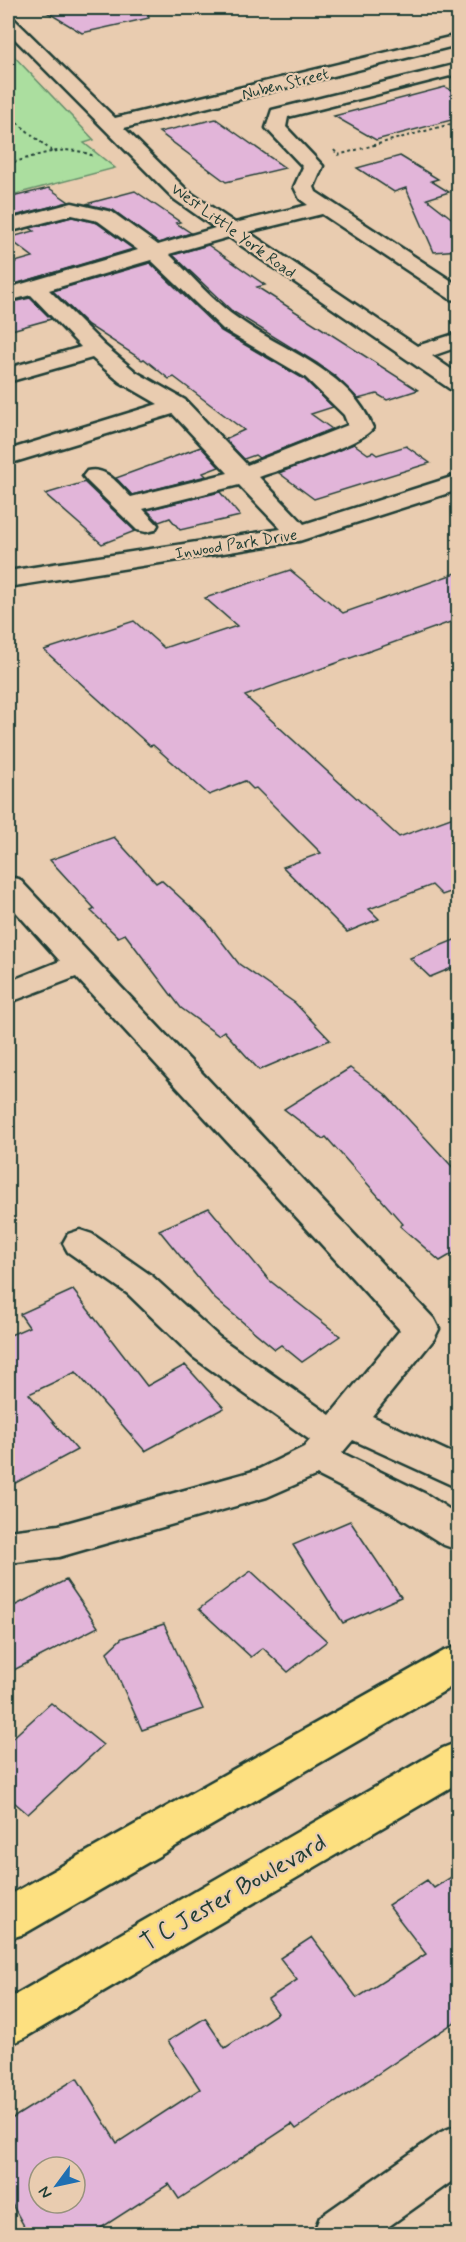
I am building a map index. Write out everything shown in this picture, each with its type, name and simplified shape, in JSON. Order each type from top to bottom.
[{"type":"main road","points":[[8,1918],[459,1663]]},
{"type":"main road","name":"T C Jester Boulevard","points":[[8,2024],[459,1761]]},
{"type":"street","name":"West Little York Road","points":[[8,23],[181,195],[459,384]]},
{"type":"street","name":"Nuben Street","points":[[111,125],[459,40]]},
{"type":"street","points":[[459,69],[279,114],[276,128],[312,166],[304,187],[307,195],[459,294]]},
{"type":"street","points":[[8,295],[157,254],[230,230],[325,207]]},
{"type":"street","points":[[8,226],[72,209],[105,216],[157,254],[231,324],[313,372],[355,412],[361,428],[345,437],[219,484],[127,505]]},
{"type":"street","points":[[35,287],[96,350],[128,377],[177,405],[299,534]]},
{"type":"street","points":[[415,354],[459,340]]},
{"type":"street","points":[[8,375],[96,350]]},
{"type":"street","points":[[8,457],[177,405]]},
{"type":"street","points":[[95,476],[146,525]]},
{"type":"street","name":"Inwood Park Drive","points":[[8,579],[299,534],[459,482]]},
{"type":"street","points":[[8,886],[421,1329],[333,1439],[267,1482],[59,1541],[8,1547]]},
{"type":"street","points":[[8,993],[80,964]]},
{"type":"street","points":[[81,1243],[140,1285],[206,1347],[333,1439],[412,1504],[459,1534]]},
{"type":"street","points":[[333,1439],[459,1473]]},
{"type":"street","points":[[337,2235],[459,2149]]},
{"type":"path","points":[[8,114],[54,153]]},
{"type":"path","points":[[301,152],[327,147],[338,155],[459,122]]},
{"type":"path","points":[[8,164],[54,153],[83,151],[95,157]]},
{"type":"green space","points":[[8,50],[94,140],[84,143],[115,168],[8,196]]},
{"type":"building","points":[[40,8],[147,8],[149,18],[82,33]]},
{"type":"building","points":[[445,87],[459,94],[459,118],[376,140],[334,116]]},
{"type":"building","points":[[216,119],[285,168],[226,182],[159,132]]},
{"type":"building","points":[[400,156],[438,179],[431,181],[449,192],[427,199],[459,224],[459,250],[434,252],[406,188],[394,192],[357,168]]},
{"type":"building","points":[[49,188],[69,202],[14,216],[8,212],[8,198]]},
{"type":"building","points":[[135,191],[180,222],[176,223],[191,233],[158,243],[113,210],[86,204]]},
{"type":"building","points":[[72,217],[97,223],[133,249],[8,286],[8,264],[33,257],[8,238],[34,231],[30,228]]},
{"type":"building","points":[[208,245],[265,285],[257,287],[418,390],[387,400],[377,394],[358,399],[335,376],[317,363],[232,311],[173,255]]},
{"type":"building","points":[[150,263],[221,331],[304,379],[333,407],[311,414],[332,429],[259,458],[255,455],[244,459],[225,439],[244,430],[174,377],[169,379],[144,359],[142,360],[88,325],[53,291]]},
{"type":"building","points":[[30,298],[51,319],[8,331],[8,303]]},
{"type":"building","points":[[354,444],[368,454],[373,452],[377,455],[406,446],[430,463],[314,499],[279,473]]},
{"type":"building","points":[[201,447],[219,467],[203,473],[206,476],[132,495],[116,478]]},
{"type":"building","points":[[85,482],[135,531],[102,544],[45,494]]},
{"type":"building","points":[[220,492],[240,516],[180,530],[170,518],[159,522],[147,510]]},
{"type":"building","points":[[290,570],[343,613],[459,572],[459,619],[245,696],[399,837],[459,815],[459,889],[442,895],[432,885],[369,909],[379,919],[347,932],[283,867],[321,853],[256,788],[253,789],[245,781],[209,795],[153,745],[150,746],[44,650],[134,621],[164,648],[181,642],[183,644],[237,626],[205,598]]},
{"type":"building","points":[[114,837],[156,883],[161,880],[206,921],[239,964],[295,1003],[330,1040],[259,1070],[224,1031],[218,1035],[181,1008],[125,934],[118,937],[91,911],[95,909],[50,860]]},
{"type":"building","points":[[459,938],[459,965],[430,977],[410,958]]},
{"type":"building","points":[[350,1068],[385,1094],[459,1174],[459,1250],[440,1261],[400,1226],[403,1224],[326,1137],[323,1139],[284,1109]]},
{"type":"building","points":[[209,1208],[269,1280],[340,1336],[302,1362],[281,1345],[275,1349],[215,1299],[159,1230]]},
{"type":"building","points":[[73,1290],[147,1386],[185,1365],[224,1408],[145,1451],[76,1372],[29,1394],[77,1450],[8,1487],[8,1336],[29,1327],[20,1314]]},
{"type":"building","points":[[350,1521],[401,1597],[343,1623],[293,1545]]},
{"type":"building","points":[[251,1571],[327,1641],[288,1672],[263,1648],[251,1657],[199,1609]]},
{"type":"building","points":[[66,1580],[98,1627],[8,1673],[8,1609]]},
{"type":"building","points":[[164,1624],[203,1709],[142,1730],[107,1652],[122,1638]]},
{"type":"building","points":[[51,1703],[103,1745],[28,1814],[8,1797],[8,1742]]},
{"type":"building","points":[[459,1872],[459,2019],[296,2129],[292,2124],[179,2199],[169,2184],[90,2235],[29,2235],[8,2197],[8,2121],[77,2078],[117,2143],[200,2089],[168,2041],[205,2018],[225,2048],[278,2013],[268,1999],[297,1980],[280,1958],[312,1937],[357,1998],[426,1954],[388,1905],[427,1880],[434,1888]]}]
